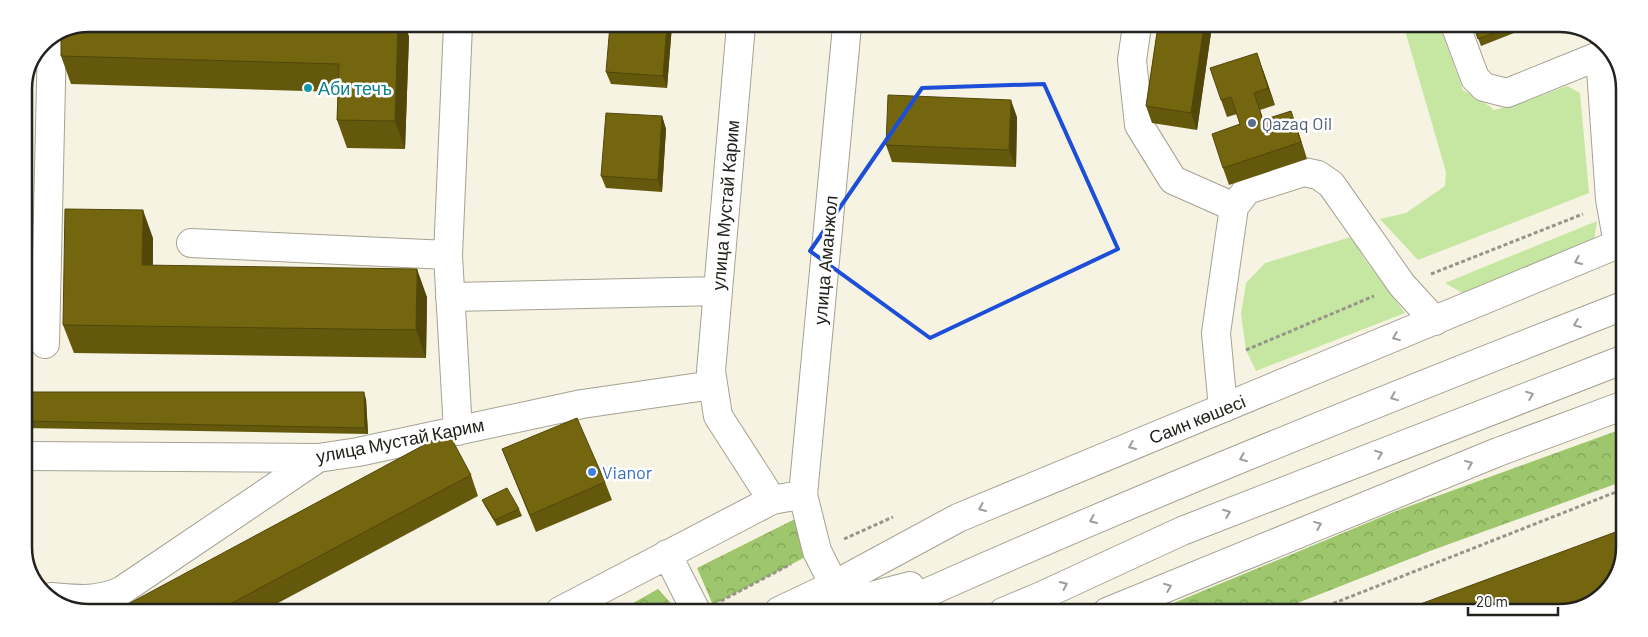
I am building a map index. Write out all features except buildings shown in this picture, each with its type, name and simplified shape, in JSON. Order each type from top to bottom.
[{"type":"main road","points":[[458,32],[448,255],[458,431]]},
{"type":"main road","name":"улица Мустай Карим","points":[[740,32],[711,371],[718,416],[772,500]]},
{"type":"main road","name":"улица Аманжол","points":[[834,585],[817,551],[803,495],[846,32]]},
{"type":"main road","points":[[1136,32],[1132,60],[1140,125],[1173,180],[1234,207]]},
{"type":"main road","points":[[1458,32],[1475,78],[1484,87],[1507,93],[1603,54]]},
{"type":"main road","points":[[45,344],[52,47]]},
{"type":"main road","points":[[1606,58],[1611,203],[1615,220]]},
{"type":"main road","points":[[1223,408],[1216,333],[1234,207],[1247,190],[1304,172],[1318,175],[1331,184],[1402,284],[1435,321]]},
{"type":"main road","points":[[191,243],[448,255]]},
{"type":"main road","name":"Саин көшесі","points":[[794,604],[834,585],[958,518],[1615,245]]},
{"type":"main road","points":[[450,297],[718,291]]},
{"type":"main road","points":[[901,604],[986,565],[1173,486],[1615,309]]},
{"type":"main road","points":[[1022,604],[1182,531],[1616,362]]},
{"type":"main road","name":"улица Мустай Карим","points":[[33,456],[318,458],[358,452],[582,404],[713,385]]},
{"type":"main road","points":[[1127,604],[1498,452],[1616,408]]},
{"type":"main road","points":[[62,598],[93,600],[121,591],[318,458]]},
{"type":"main road","points":[[573,604],[772,500],[803,495]]},
{"type":"main road","points":[[667,554],[701,604]]},
{"type":"main road","points":[[842,604],[986,565]]},
{"type":"main road","points":[[1029,604],[1039,597]]},
{"type":"path","points":[[1219,366],[1236,354],[1402,284],[1611,203]]},
{"type":"path","points":[[1332,604],[1616,492]]},
{"type":"path","points":[[712,604],[817,551],[898,515]]},
{"type":"highlighted area","points":[[1044,84],[1118,249],[930,338],[810,251],[922,88]]},
{"type":"green space","points":[[1405,32],[1442,32],[1463,90],[1493,110],[1512,106],[1567,86],[1580,93],[1589,193],[1418,260],[1380,219],[1406,213],[1445,186],[1446,172]]},
{"type":"green space","points":[[1597,221],[1594,241],[1464,294],[1445,283]]},
{"type":"green space","points":[[1354,236],[1363,257],[1405,313],[1256,371],[1246,350],[1241,314],[1246,283],[1265,263]]},
{"type":"green space","points":[[1616,431],[1616,484],[1430,551],[1295,604],[1171,604],[1396,511]]},
{"type":"green space","points":[[807,513],[817,551],[715,604],[713,604],[697,568]]},
{"type":"green space","points":[[658,589],[672,604],[631,604]]},
{"type":"place","name":"Аби течъ","points":[[308,88]]},
{"type":"place","name":"Qazaq Oil","points":[[1252,123]]},
{"type":"place","name":"Vianor","points":[[592,472]]}]
